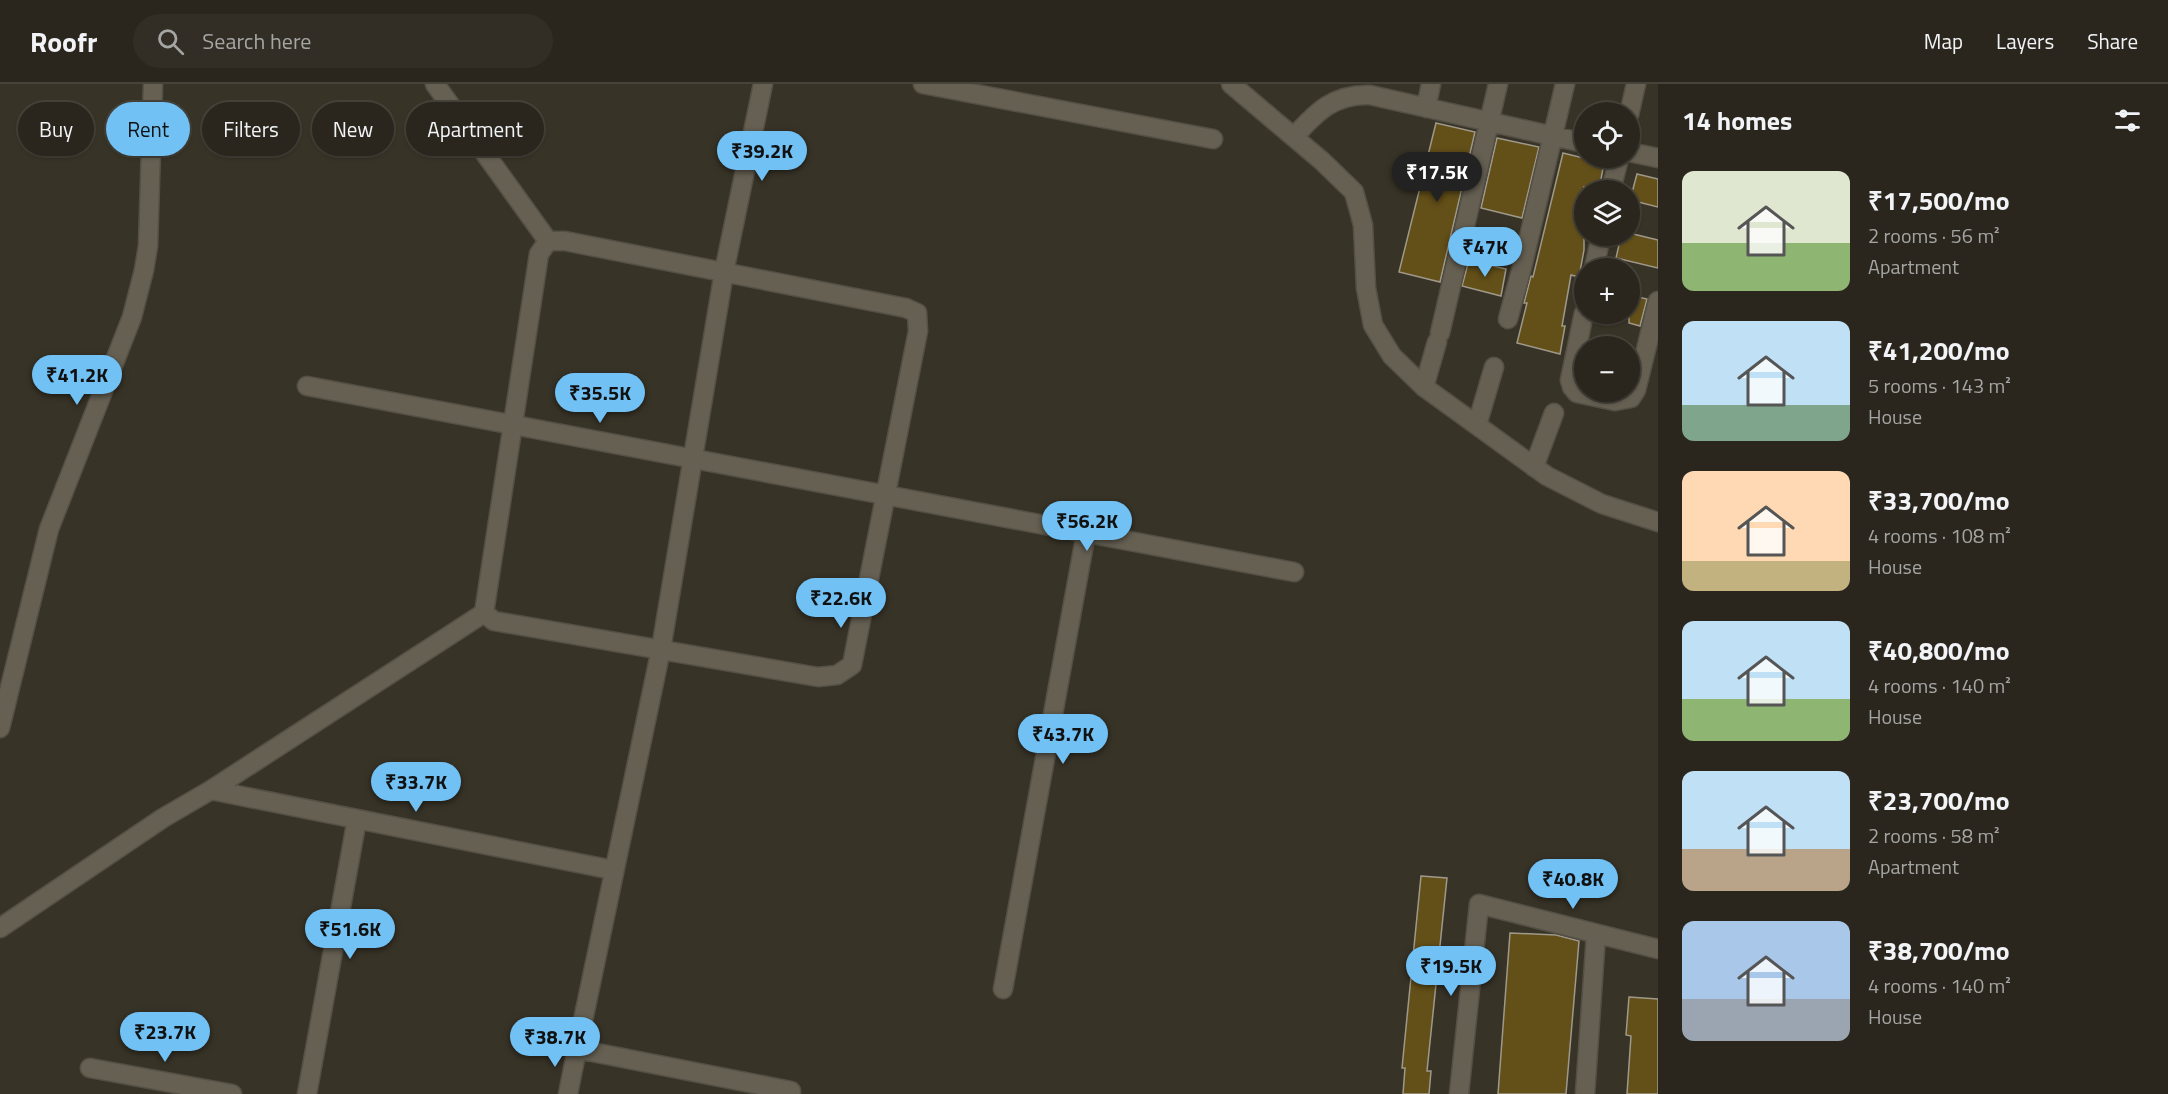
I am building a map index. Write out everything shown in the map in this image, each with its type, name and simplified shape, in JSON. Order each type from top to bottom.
[{"type":"street","points":[[0,728],[49,529],[132,316],[144,270],[147,246],[153,84]]},
{"type":"street","points":[[435,84],[548,242]]},
{"type":"street","points":[[568,1094],[661,649],[724,272],[764,84]]},
{"type":"street","points":[[923,84],[1213,139]]},
{"type":"street","points":[[1231,84],[1322,161],[1354,192],[1363,225],[1366,288],[1373,325],[1392,356],[1424,387],[1547,476],[1602,504],[1658,522]]},
{"type":"street","points":[[1426,108],[1431,84]]},
{"type":"street","points":[[1424,387],[1438,338],[1498,84]]},
{"type":"street","points":[[1508,319],[1565,84]]},
{"type":"street","points":[[1632,102],[1636,84]]},
{"type":"street","points":[[1294,137],[1309,120],[1334,101],[1371,89],[1426,108],[1574,141]]},
{"type":"street","points":[[1640,154],[1658,158]]},
{"type":"street","points":[[0,928],[163,818],[211,790],[484,613],[539,254],[548,242],[565,241],[906,308],[917,313],[918,331],[852,665],[837,675],[818,677],[494,621],[484,613]]},
{"type":"street","points":[[1582,324],[1570,380],[1572,387],[1577,393],[1622,401],[1631,398],[1636,390],[1658,301]]},
{"type":"street","points":[[1477,425],[1494,367]]},
{"type":"street","points":[[307,386],[1294,572]]},
{"type":"street","points":[[1534,466],[1554,413]]},
{"type":"street","points":[[1003,989],[1086,533]]},
{"type":"street","points":[[211,790],[613,870]]},
{"type":"street","points":[[307,1094],[357,819]]},
{"type":"street","points":[[1459,1094],[1479,904],[1658,949]]},
{"type":"street","points":[[1585,1094],[1596,935]]},
{"type":"street","points":[[577,1050],[791,1091]]},
{"type":"street","points":[[90,1068],[232,1094]]},
{"type":"building","points":[[1436,123],[1475,132],[1440,282],[1399,272]]},
{"type":"building","points":[[1497,138],[1539,147],[1522,218],[1481,208]]},
{"type":"building","points":[[1563,153],[1574,156],[1574,168],[1603,168],[1601,180],[1574,180],[1574,246],[1584,246],[1584,250],[1583,258],[1574,258],[1574,276],[1571,275],[1562,326],[1565,326],[1560,354],[1517,343],[1527,303],[1524,303],[1531,276],[1533,277]]},
{"type":"building","points":[[1637,174],[1658,179],[1658,207],[1640,202],[1640,180],[1635,180]]},
{"type":"building","points":[[1640,236],[1658,240],[1658,268],[1640,264],[1640,258],[1616,258],[1619,246],[1640,246]]},
{"type":"building","points":[[1469,260],[1506,269],[1501,296],[1462,286]]},
{"type":"building","points":[[1640,297],[1647,299],[1640,326],[1633,324],[1640,324]]},
{"type":"building","points":[[1421,876],[1447,878],[1427,1071],[1431,1071],[1429,1094],[1403,1094],[1405,1068],[1402,1068]]},
{"type":"building","points":[[1510,933],[1556,935],[1579,941],[1566,1094],[1498,1094]]},
{"type":"building","points":[[1629,997],[1658,999],[1658,1094],[1627,1094],[1631,1036],[1626,1035]]}]
